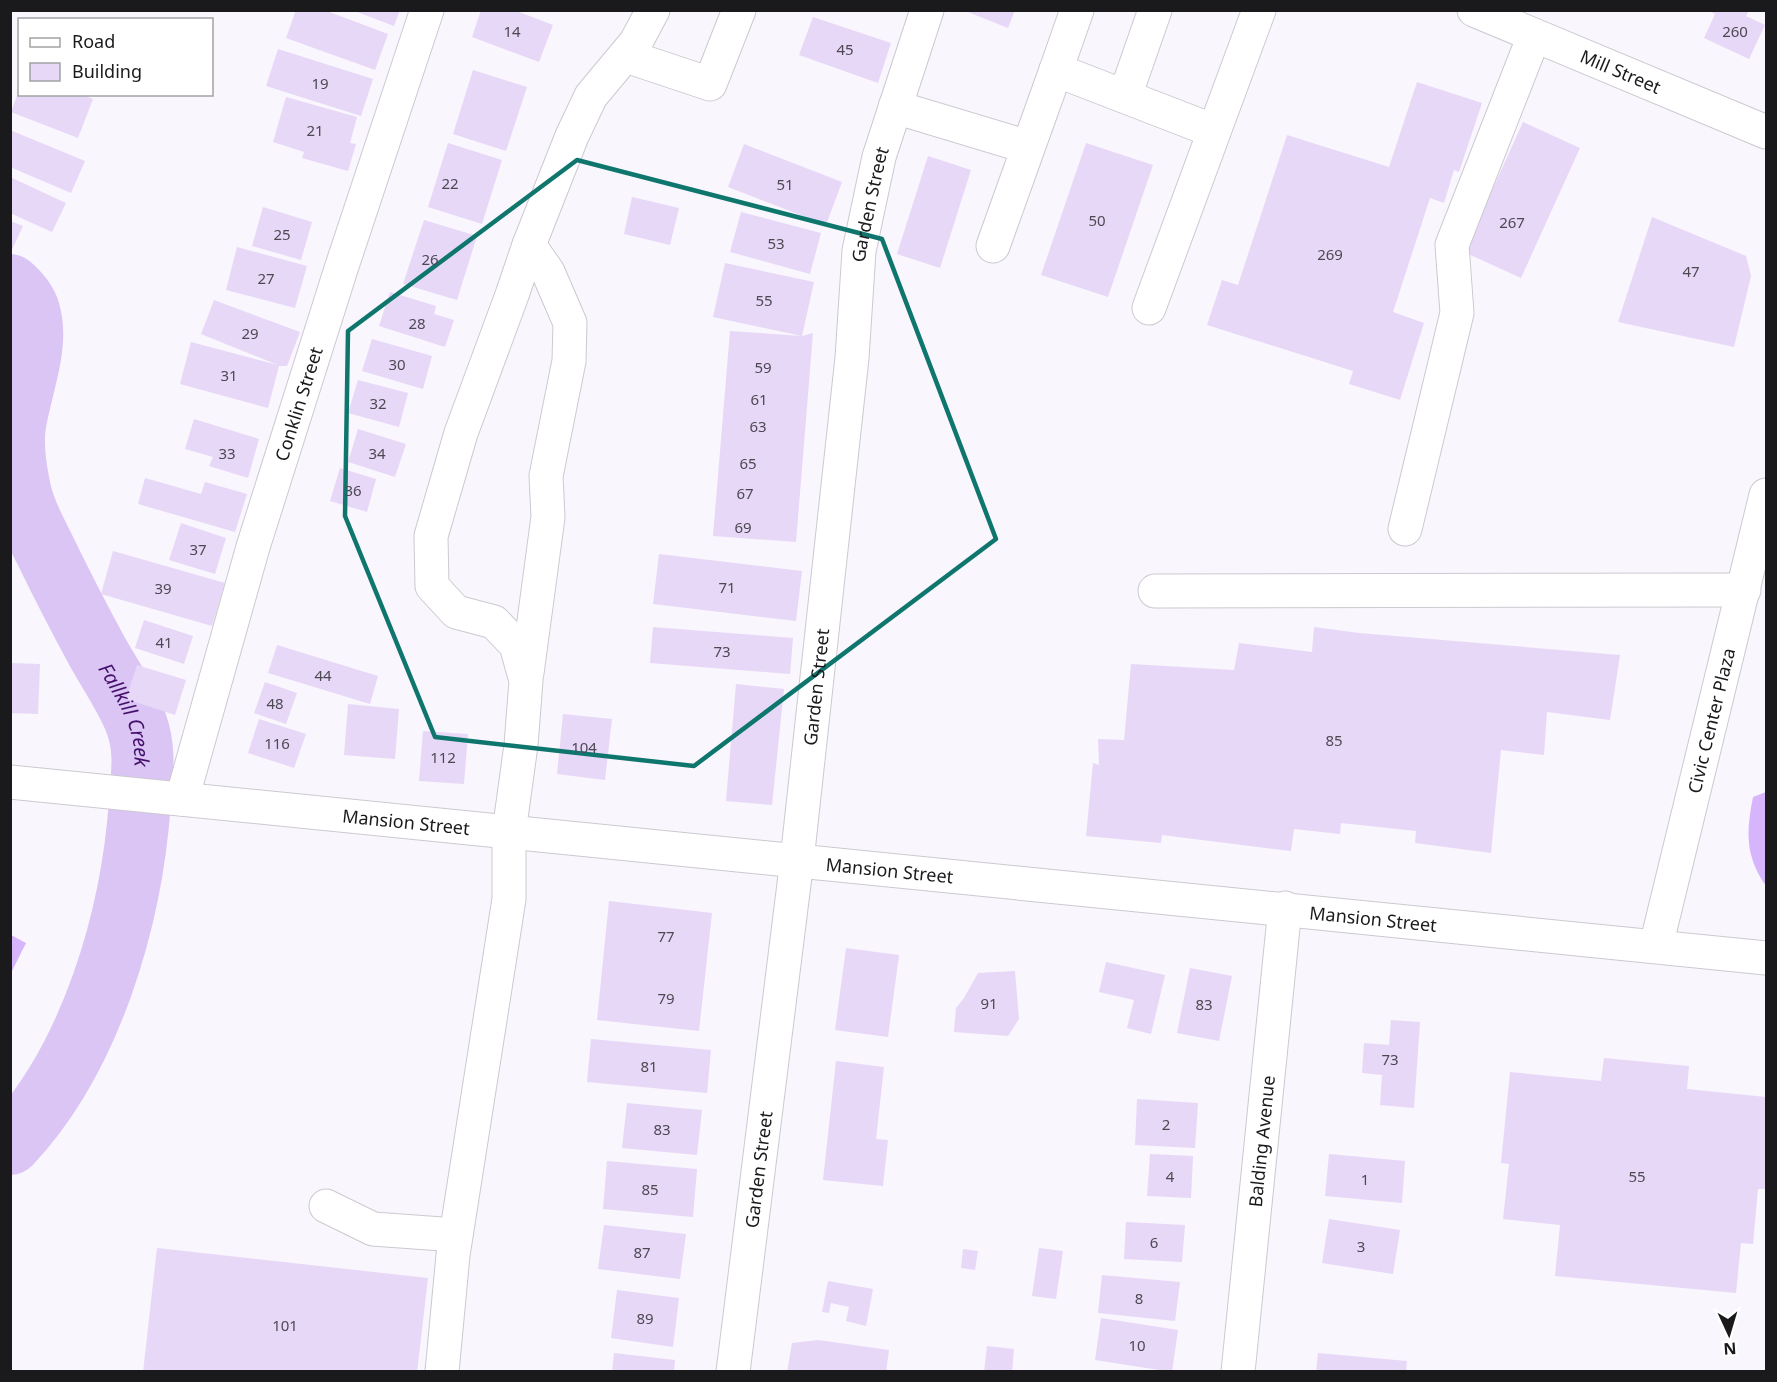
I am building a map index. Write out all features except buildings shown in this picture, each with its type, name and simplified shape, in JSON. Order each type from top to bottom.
[{"type":"main road","name":"Conklin Street","points":[[174,798],[340,269],[427,10]]},
{"type":"main road","points":[[526,681],[516,645],[494,622],[456,612],[432,586],[431,536],[461,433],[529,245],[572,136],[591,96],[626,56],[653,10]]},
{"type":"main road","points":[[626,56],[710,84],[739,10]]},
{"type":"main road","name":"Garden Street","points":[[733,1371],[796,860],[852,358],[859,251],[879,157],[927,10]]},
{"type":"main road","points":[[993,246],[1077,10]]},
{"type":"main road","points":[[1125,96],[1155,10]]},
{"type":"main road","points":[[1149,308],[1258,10]]},
{"type":"main road","name":"Mill Street","points":[[1474,10],[1525,25],[1767,132]]},
{"type":"main road","points":[[1405,529],[1457,313],[1452,244],[1525,25]]},
{"type":"main road","points":[[1056,70],[1214,132]]},
{"type":"main road","points":[[895,107],[1028,147]]},
{"type":"main road","points":[[442,1371],[456,1235],[509,899],[509,832],[548,517],[546,476],[569,361],[570,323],[548,272],[529,245]]},
{"type":"main road","name":"Civic Center Plaza","points":[[1656,946],[1767,495]]},
{"type":"main road","points":[[1155,591],[1744,590]]},
{"type":"main road","name":"Mansion Street","points":[[10,782],[1767,958]]},
{"type":"main road","name":"Balding Avenue","points":[[1238,1371],[1285,908]]},
{"type":"main road","points":[[327,1206],[373,1229],[456,1235]]},
{"type":"highlighted area","points":[[577,160],[882,239],[996,539],[694,766],[435,737],[345,516],[348,331]]},
{"type":"shaded area","points":[[1766,792],[1766,886],[1754,864],[1748,833],[1753,797]]},
{"type":"shaded area","points":[[11,935],[26,943],[11,973]]},
{"type":"waterway","name":"Fallkill Creek","points":[[10,285],[26,303],[32,324],[31,353],[14,433],[15,463],[21,494],[33,527],[64,589],[132,714],[139,733],[143,762],[128,891],[103,983],[85,1028],[64,1070],[39,1109],[10,1144]]}]
